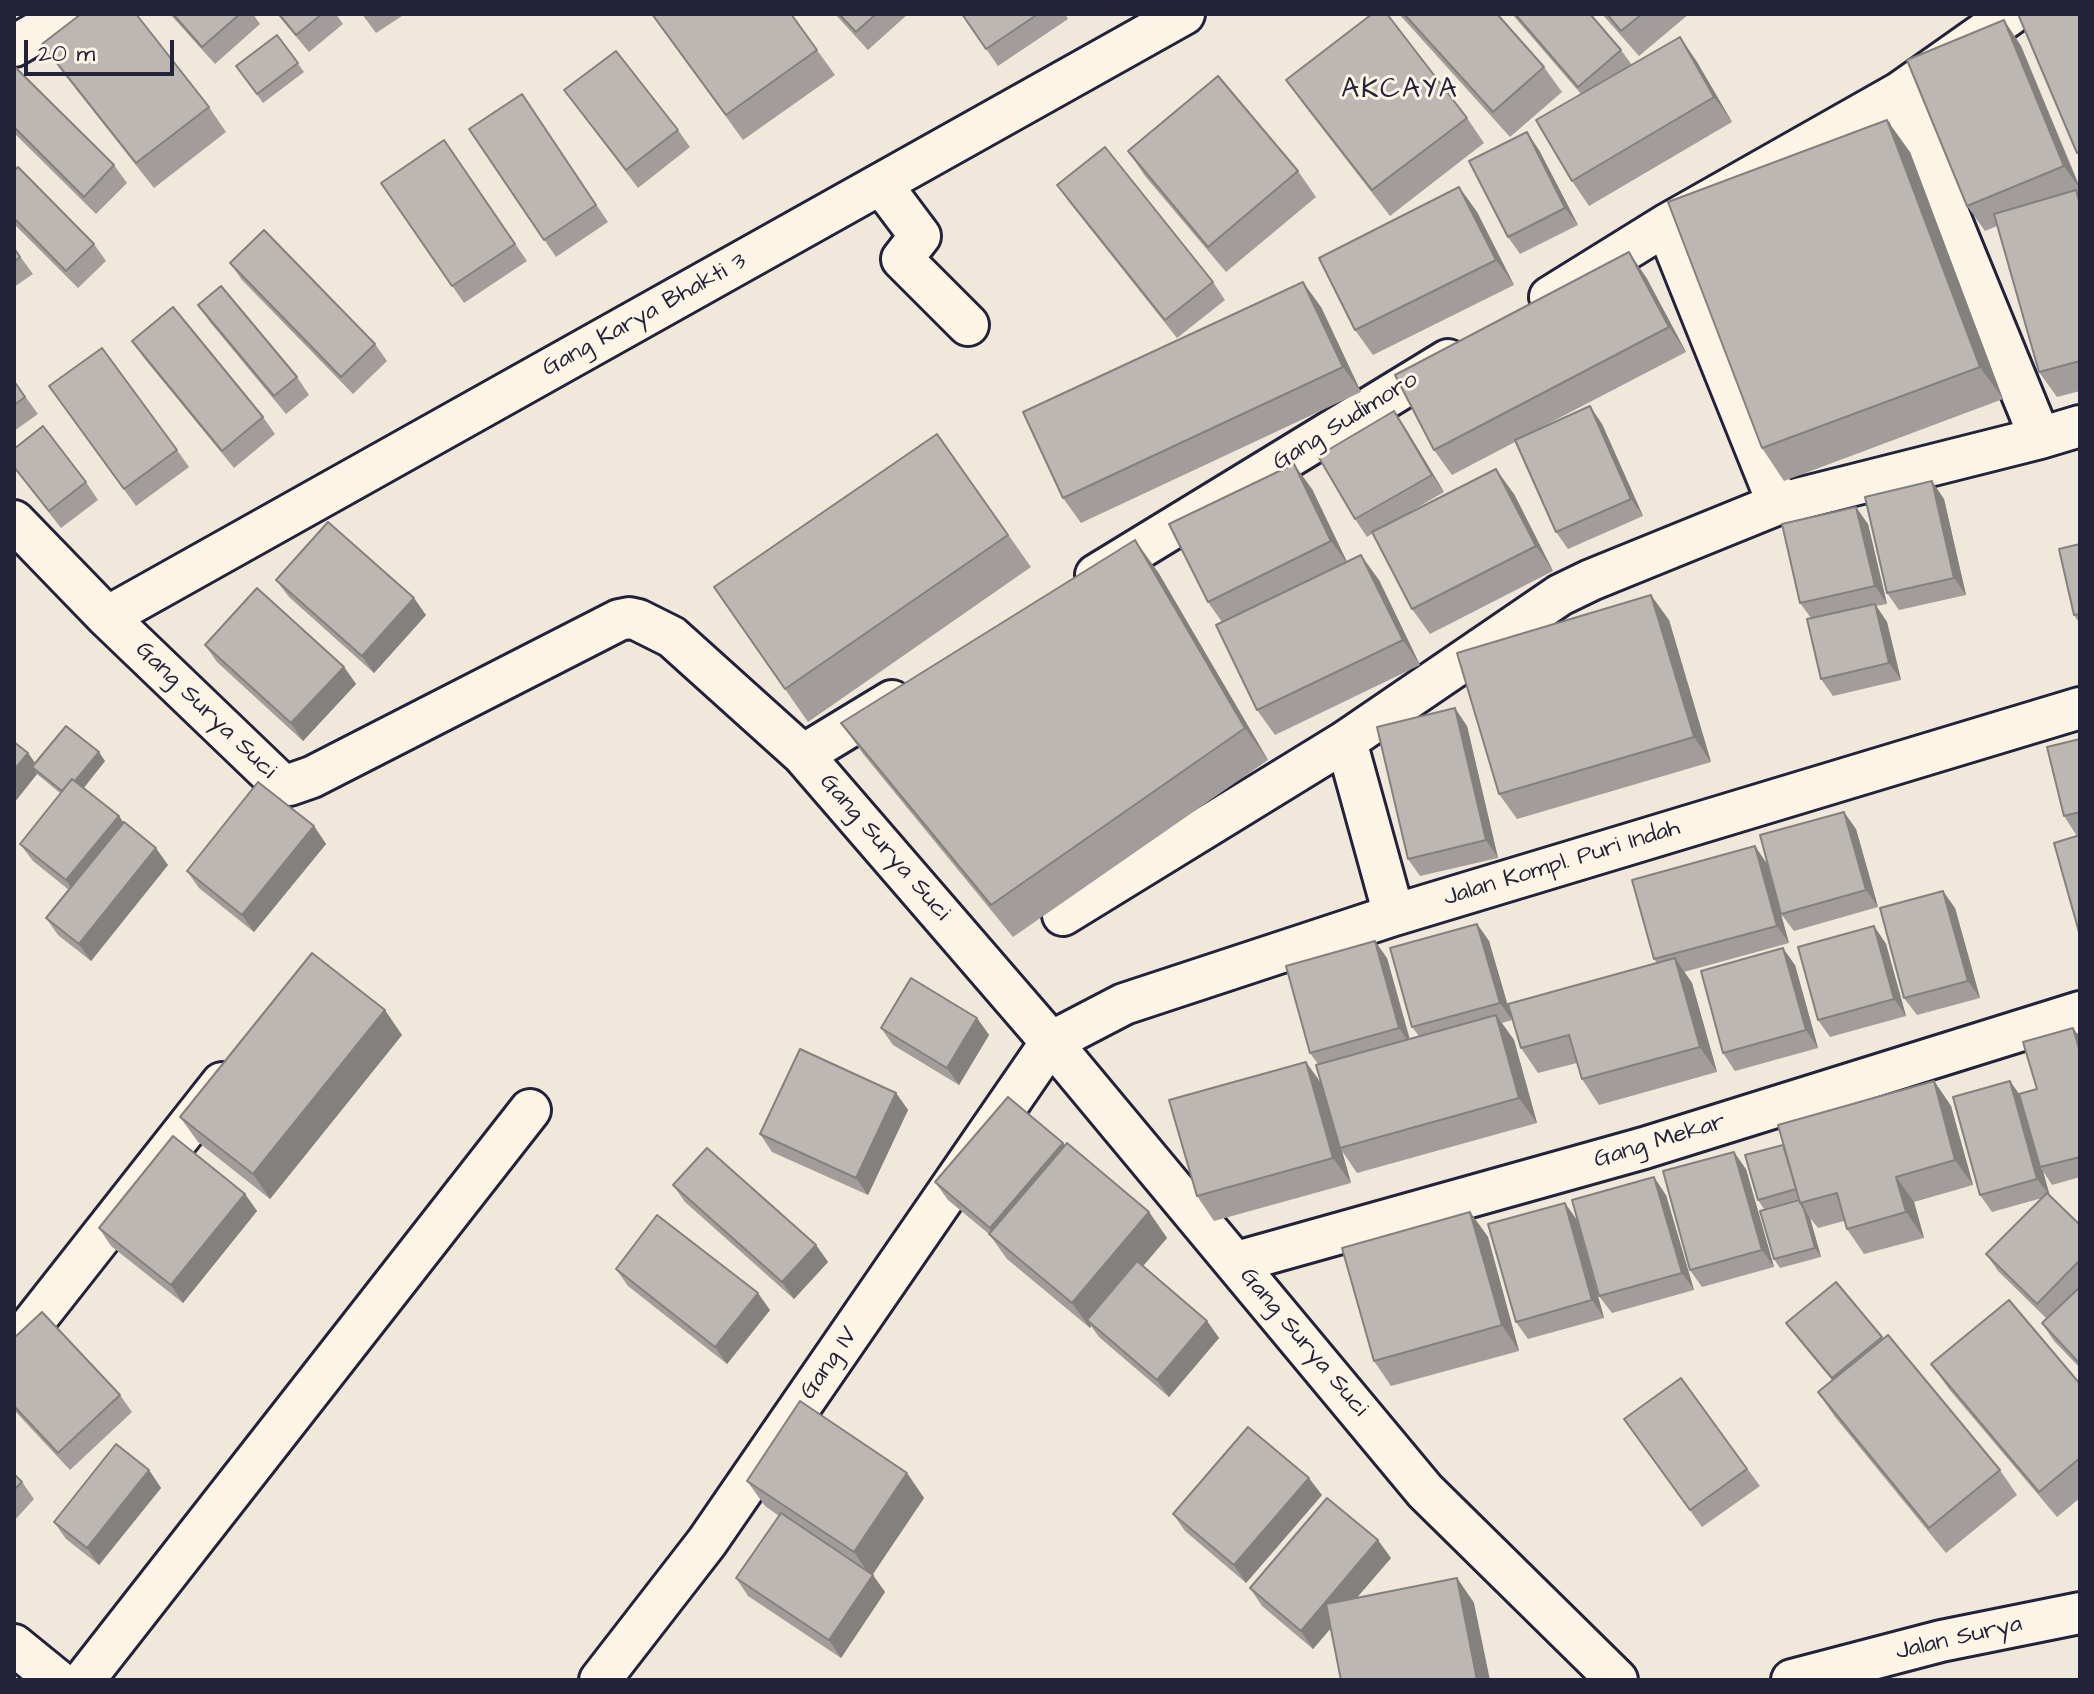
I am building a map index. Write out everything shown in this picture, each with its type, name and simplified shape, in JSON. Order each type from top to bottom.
[{"type":"street","points":[[14,46],[69,14]]},
{"type":"street","name":"Gang Karya Bhakti 3","points":[[107,617],[1184,14]]},
{"type":"street","points":[[1518,316],[1666,225],[1899,93],[2011,14]]},
{"type":"street","points":[[1899,93],[2040,438]]},
{"type":"street","points":[[881,184],[920,236],[902,259],[968,325]]},
{"type":"street","points":[[1666,225],[1778,504]]},
{"type":"street","name":"Gang Sudimoro","points":[[1060,598],[1478,341]]},
{"type":"street","points":[[1063,915],[1346,741],[1560,595],[1591,580],[1778,504],[2080,426]]},
{"type":"street","name":"Gang Surya Suci","points":[[14,521],[107,617],[280,783],[289,785],[325,770],[612,623],[629,618],[638,620],[672,637],[803,755],[1237,1262],[1425,1491],[1617,1680]]},
{"type":"street","points":[[803,755],[925,680]]},
{"type":"street","name":"Jalan Kompl. Puri Indah","points":[[1051,1042],[1124,1004],[1394,915],[2080,708]]},
{"type":"street","points":[[1346,741],[1394,915]]},
{"type":"street","name":"Gang Mekar","points":[[1237,1262],[1644,1148],[2080,1012]]},
{"type":"street","name":"Gang IV","points":[[600,1680],[707,1542],[1051,1042]]},
{"type":"street","points":[[14,1347],[247,1052]]},
{"type":"street","points":[[84,1680],[530,1110]]},
{"type":"street","name":"Jalan Surya","points":[[1792,1680],[1941,1641],[2080,1613]]},
{"type":"street","points":[[14,1645],[57,1680]]},
{"type":"building","points":[[81,14],[136,14],[209,107],[136,163],[42,44]]},
{"type":"building","points":[[173,14],[240,14],[202,47]]},
{"type":"building","points":[[279,14],[322,14],[296,35]]},
{"type":"building","points":[[652,14],[791,14],[817,50],[726,115]]},
{"type":"building","points":[[839,14],[876,14],[856,32]]},
{"type":"building","points":[[962,14],[1038,14],[986,49]]},
{"type":"building","points":[[1372,14],[1387,14],[1467,118],[1372,190],[1286,80]]},
{"type":"building","points":[[1404,14],[1497,14],[1544,67],[1493,112]]},
{"type":"building","points":[[1515,14],[1590,14],[1621,50],[1578,87]]},
{"type":"building","points":[[1607,14],[1642,14],[1621,31]]},
{"type":"building","points":[[2018,14],[2080,14],[2080,152],[2077,153]]},
{"type":"building","points":[[2004,20],[2064,166],[1967,206],[1907,60]]},
{"type":"building","points":[[277,35],[298,63],[257,94],[236,66]]},
{"type":"building","points":[[1680,37],[1714,97],[1572,181],[1536,120]]},
{"type":"building","points":[[616,51],[678,130],[626,170],[564,90]]},
{"type":"building","points":[[16,68],[114,165],[84,197],[14,127]]},
{"type":"building","points":[[1218,76],[1298,171],[1208,247],[1128,151]]},
{"type":"building","points":[[522,94],[596,205],[544,240],[469,129]]},
{"type":"building","points":[[1887,120],[1980,367],[1762,448],[1668,202]]},
{"type":"building","points":[[1527,132],[1565,208],[1508,237],[1469,161]]},
{"type":"building","points":[[444,140],[515,244],[452,286],[381,183]]},
{"type":"building","points":[[1105,147],[1213,282],[1165,320],[1057,185]]},
{"type":"building","points":[[18,167],[94,244],[66,271],[14,218],[14,171]]},
{"type":"building","points":[[1459,187],[1496,260],[1355,330],[1319,258]]},
{"type":"building","points":[[2076,190],[2080,204],[2080,361],[2039,372],[1994,214]]},
{"type":"building","points":[[264,230],[375,344],[341,377],[230,263]]},
{"type":"building","points":[[14,248],[20,257],[14,262]]},
{"type":"building","points":[[1629,252],[1669,327],[1434,450],[1395,375]]},
{"type":"building","points":[[1303,282],[1343,367],[1063,498],[1023,412]]},
{"type":"building","points":[[221,286],[297,377],[274,396],[198,305]]},
{"type":"building","points":[[173,307],[263,417],[222,451],[132,341]]},
{"type":"building","points":[[102,348],[177,450],[124,489],[49,386]]},
{"type":"building","points":[[14,381],[25,397],[14,405]]},
{"type":"building","points":[[1590,406],[1631,499],[1556,532],[1515,440]]},
{"type":"building","points":[[1394,411],[1432,475],[1355,519],[1318,456]]},
{"type":"building","points":[[43,426],[86,482],[49,511],[14,467],[14,449]]},
{"type":"building","points":[[937,434],[1008,535],[785,689],[714,587]]},
{"type":"building","points":[[1294,464],[1331,541],[1208,602],[1169,524]]},
{"type":"building","points":[[1496,469],[1536,546],[1412,609],[1372,532]]},
{"type":"building","points":[[1932,481],[1954,578],[1887,593],[1865,497]]},
{"type":"building","points":[[1856,507],[1875,586],[1800,603],[1782,524]]},
{"type":"building","points":[[328,522],[414,598],[362,656],[276,580]]},
{"type":"building","points":[[1135,540],[1245,728],[991,905],[841,723]]},
{"type":"building","points":[[2080,544],[2080,614],[2074,615],[2059,549]]},
{"type":"building","points":[[1361,555],[1403,640],[1257,710],[1216,625]]},
{"type":"building","points":[[257,588],[344,667],[291,723],[205,645]]},
{"type":"building","points":[[1651,595],[1694,737],[1499,794],[1457,653]]},
{"type":"building","points":[[1875,604],[1889,663],[1821,679],[1807,619]]},
{"type":"building","points":[[1455,708],[1486,840],[1408,859],[1377,727]]},
{"type":"building","points":[[66,726],[99,752],[75,781],[72,779],[62,791],[32,767]]},
{"type":"building","points":[[2080,739],[2080,812],[2064,816],[2047,747]]},
{"type":"building","points":[[14,742],[28,753],[14,770]]},
{"type":"building","points":[[72,779],[119,816],[66,880],[20,844]]},
{"type":"building","points":[[258,782],[314,826],[242,915],[187,871]]},
{"type":"building","points":[[1844,812],[1866,890],[1781,914],[1760,835]]},
{"type":"building","points":[[124,822],[156,848],[79,944],[46,918]]},
{"type":"building","points":[[2080,835],[2080,932],[2079,932],[2054,843]]},
{"type":"building","points":[[1755,846],[1777,926],[1654,959],[1632,880]]},
{"type":"building","points":[[1943,891],[1968,981],[1904,998],[1880,908]]},
{"type":"building","points":[[1477,924],[1500,1003],[1412,1027],[1390,948]]},
{"type":"building","points":[[1874,926],[1894,999],[1818,1020],[1798,947]]},
{"type":"building","points":[[1375,941],[1399,1028],[1310,1053],[1286,966]]},
{"type":"building","points":[[1783,948],[1806,1030],[1723,1053],[1701,971]]},
{"type":"building","points":[[312,953],[385,1010],[253,1174],[180,1117]]},
{"type":"building","points":[[1675,958],[1700,1047],[1582,1079],[1569,1035],[1521,1048],[1508,1004]]},
{"type":"building","points":[[911,978],[977,1018],[947,1068],[881,1028]]},
{"type":"building","points":[[1496,1015],[1519,1098],[1340,1148],[1316,1065]]},
{"type":"building","points":[[2073,1028],[2080,1052],[2080,1157],[2040,1167],[2019,1094],[2037,1089],[2023,1042]]},
{"type":"building","points":[[800,1049],[896,1093],[856,1178],[760,1134]]},
{"type":"building","points":[[1306,1062],[1333,1158],[1197,1196],[1169,1100]]},
{"type":"building","points":[[1934,1081],[1955,1160],[1896,1177],[1906,1212],[1847,1229],[1837,1193],[1800,1203],[1778,1125]]},
{"type":"building","points":[[2010,1081],[2037,1179],[1980,1195],[1953,1097]]},
{"type":"building","points":[[1008,1097],[1063,1143],[990,1228],[935,1182]]},
{"type":"building","points":[[173,1136],[245,1194],[171,1285],[99,1228]]},
{"type":"building","points":[[1067,1143],[1149,1212],[1072,1303],[989,1234]]},
{"type":"building","points":[[1783,1145],[1796,1189],[1758,1200],[1745,1155]]},
{"type":"building","points":[[707,1148],[816,1245],[782,1282],[673,1185]]},
{"type":"building","points":[[1734,1152],[1762,1250],[1690,1270],[1663,1171]]},
{"type":"building","points":[[1654,1177],[1682,1273],[1599,1296],[1572,1200]]},
{"type":"building","points":[[2047,1193],[2080,1225],[2080,1260],[2037,1304],[1986,1254]]},
{"type":"building","points":[[1799,1200],[1815,1248],[1774,1259],[1760,1211]]},
{"type":"building","points":[[1565,1203],[1592,1300],[1516,1322],[1488,1224]]},
{"type":"building","points":[[1470,1212],[1502,1325],[1374,1361],[1342,1248]]},
{"type":"building","points":[[657,1215],[758,1293],[715,1347],[616,1269]]},
{"type":"building","points":[[1137,1261],[1207,1321],[1157,1380],[1087,1320]]},
{"type":"building","points":[[1836,1282],[1882,1337],[1832,1378],[1786,1323]]},
{"type":"building","points":[[2080,1287],[2080,1364],[2042,1323]]},
{"type":"building","points":[[2009,1300],[2080,1384],[2080,1458],[2039,1492],[1931,1364]]},
{"type":"building","points":[[42,1312],[120,1395],[58,1453],[14,1406],[14,1338]]},
{"type":"building","points":[[1888,1335],[2000,1470],[1929,1528],[1818,1392]]},
{"type":"building","points":[[1681,1378],[1747,1469],[1690,1510],[1624,1419]]},
{"type":"building","points":[[800,1401],[907,1473],[854,1552],[747,1481]]},
{"type":"building","points":[[1248,1427],[1309,1478],[1234,1565],[1173,1514]]},
{"type":"building","points":[[116,1444],[149,1470],[87,1548],[54,1522]]},
{"type":"building","points":[[14,1474],[22,1482],[14,1490]]},
{"type":"building","points":[[1327,1498],[1378,1540],[1301,1631],[1250,1588]]},
{"type":"building","points":[[781,1513],[873,1575],[829,1640],[736,1578]]},
{"type":"building","points":[[1457,1578],[1477,1680],[1341,1680],[1326,1604]]},
{"type":"district","name":"AKCAYA","points":[[1400,91]]}]
